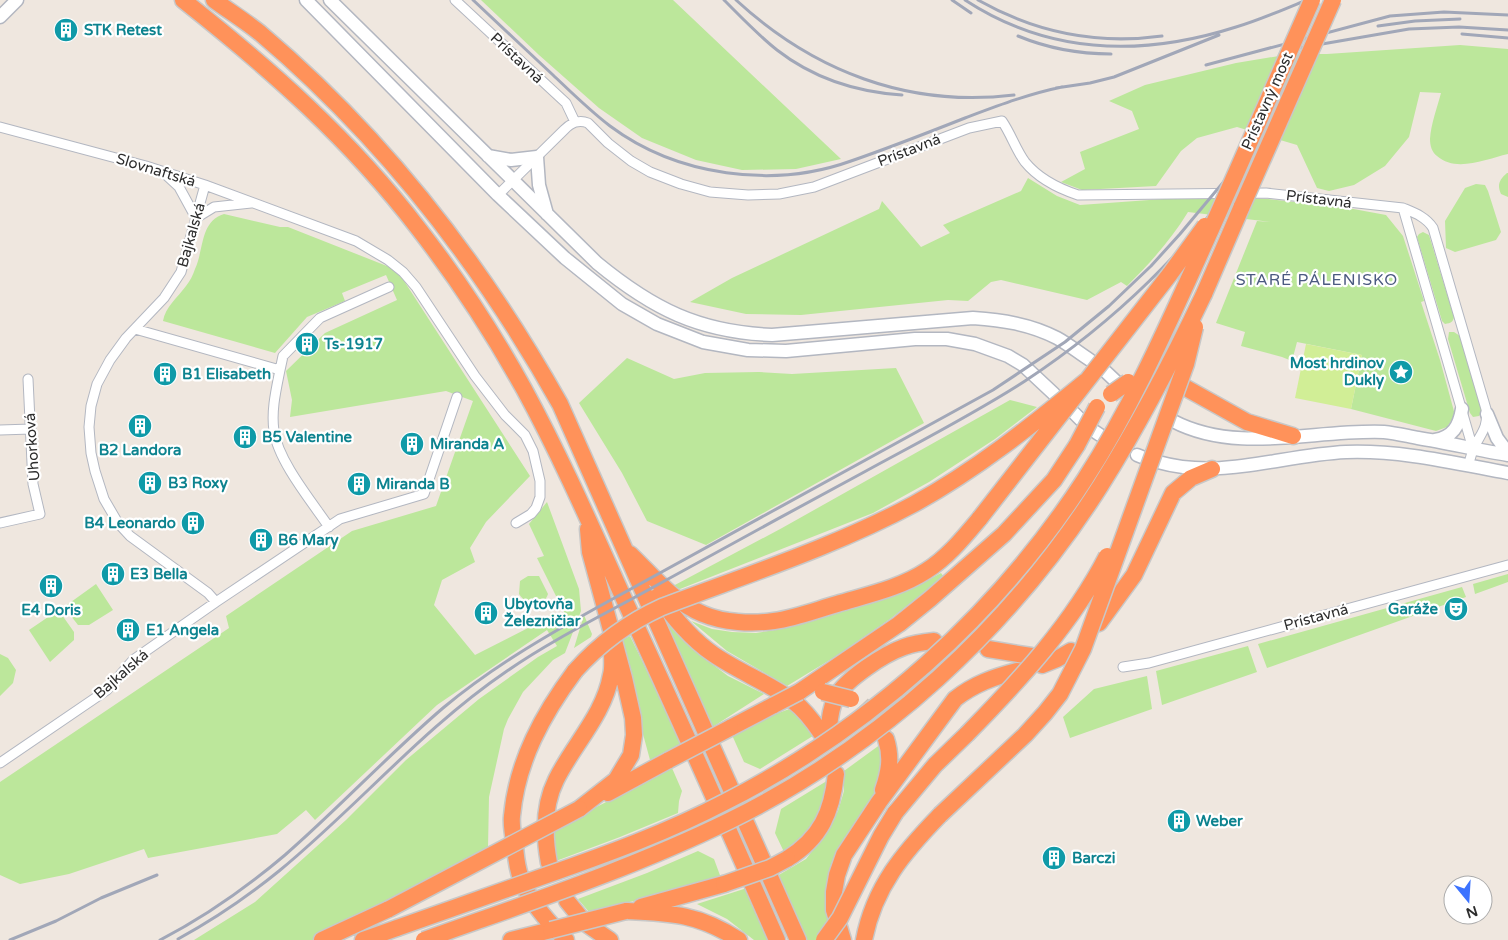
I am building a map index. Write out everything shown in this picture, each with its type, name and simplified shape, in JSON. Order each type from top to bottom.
[{"type":"highway","points":[[183,0],[246,50],[307,105],[351,149],[419,228],[496,342],[548,435],[588,520],[704,773],[777,940]]},
{"type":"highway","points":[[214,0],[259,33],[367,134],[399,171],[478,273],[525,343],[560,404],[798,940]]},
{"type":"highway","name":"Prístavný most","points":[[1223,203],[1312,0]]},
{"type":"highway","points":[[424,940],[612,872],[731,820],[816,771],[895,715],[992,625],[1068,534],[1101,486],[1132,434],[1174,356],[1204,294],[1333,0]]},
{"type":"highway","points":[[625,549],[671,594],[688,606],[703,614],[720,619],[740,621],[774,621],[869,594],[908,581],[926,571],[943,559],[980,518],[1223,203]]},
{"type":"highway","points":[[363,940],[605,855],[680,824],[724,803],[765,781],[815,750],[883,701],[917,672],[968,624],[1004,586],[1046,535],[1086,478],[1149,366],[1223,203]]},
{"type":"highway","points":[[864,940],[871,916],[889,875],[900,859],[940,815],[1025,735],[1060,694],[1083,649],[1137,501],[1186,364],[1204,294]]},
{"type":"highway","points":[[566,940],[548,922],[524,888],[516,855],[512,818],[517,784],[540,723],[575,672],[611,637],[642,616],[841,538],[914,504],[983,461],[1086,381]]},
{"type":"highway","points":[[322,940],[389,909],[799,692],[872,643],[930,599],[1004,534],[1054,480],[1077,444],[1097,407],[1121,388]]},
{"type":"highway","points":[[1186,388],[1247,422],[1293,436]]},
{"type":"highway","points":[[1099,624],[1134,575],[1173,493],[1191,478],[1212,469]]},
{"type":"highway","points":[[824,940],[840,918],[881,836],[895,814],[936,765],[1024,674],[1076,610],[1094,582],[1137,501]]},
{"type":"highway","points":[[579,809],[616,780],[631,755],[634,735],[624,678],[590,552],[588,520]]},
{"type":"highway","points":[[625,549],[662,602],[696,642],[735,668],[778,691],[794,702],[825,730],[836,698],[847,684],[873,664],[902,647],[918,642],[934,641]]},
{"type":"highway","points":[[549,863],[545,843],[549,799],[556,780],[605,699],[612,674],[611,632]]},
{"type":"highway","points":[[988,649],[1041,659],[1071,651]]},
{"type":"highway","points":[[843,940],[834,910],[834,892],[837,875],[844,855],[879,802],[911,760],[947,707],[966,690],[989,679],[1017,672]]},
{"type":"highway","points":[[799,692],[823,692],[856,702]]},
{"type":"highway","points":[[879,802],[890,763],[886,739]]},
{"type":"highway","points":[[511,940],[724,884],[762,871],[787,859],[801,848],[821,826],[833,801],[836,774]]},
{"type":"highway","points":[[567,901],[585,923],[610,940]]},
{"type":"highway","points":[[626,910],[669,913],[709,922],[739,940]]},
{"type":"main road","points":[[0,17],[17,0]]},
{"type":"main road","points":[[306,0],[498,195],[565,258],[608,294],[657,324],[686,336],[726,347],[770,351],[915,339],[947,339],[975,344],[1012,358],[1023,365],[1054,394]]},
{"type":"main road","points":[[330,0],[597,263],[632,291],[668,312],[710,327],[750,334],[785,335],[973,318],[1016,323],[1040,331],[1057,338],[1090,360]]},
{"type":"main road","points":[[488,156],[511,160],[537,157],[539,185],[547,214]]},
{"type":"main road","points":[[1106,372],[1121,388]]},
{"type":"main road","points":[[1434,440],[1443,438],[1454,431],[1461,418],[1462,409]]},
{"type":"main road","points":[[1487,414],[1496,438],[1508,454]]},
{"type":"main road","points":[[1173,421],[1187,428],[1228,437],[1260,439],[1387,432],[1508,454]]},
{"type":"main road","points":[[1158,462],[1184,468],[1212,469],[1314,455],[1358,452],[1401,454],[1508,473]]},
{"type":"street","name":"Prístavná","points":[[455,0],[566,103],[571,110],[575,122],[584,121],[588,123],[608,143],[631,161],[650,172],[695,188],[732,194],[780,194],[814,187],[969,128],[1002,121],[1030,168],[1057,186],[1078,195],[1266,192],[1403,208],[1420,215],[1429,221],[1433,228],[1487,414]]},
{"type":"street","points":[[498,195],[564,130],[575,122]]},
{"type":"street","name":"Slovnaftská","points":[[0,127],[163,172],[253,202],[356,241],[373,250],[403,272],[429,304],[485,390],[505,415],[525,435],[533,451],[540,481],[540,497],[536,508],[531,514],[516,523]]},
{"type":"street","points":[[163,172],[179,187],[196,218],[210,208],[253,202]]},
{"type":"street","name":"Bajkalská","points":[[205,186],[182,272],[164,298],[121,344],[110,360],[97,384],[89,428],[95,471],[104,499],[118,524],[130,536],[208,593],[216,602]]},
{"type":"street","points":[[1403,208],[1473,449]]},
{"type":"street","points":[[329,527],[284,460],[274,432],[274,398],[283,356],[320,318],[389,287]]},
{"type":"street","points":[[135,329],[280,370]]},
{"type":"street","name":"Uhorková","points":[[0,523],[40,514],[34,484],[28,379]]},
{"type":"street","name":"Bajkalská","points":[[0,763],[107,690],[133,660],[340,519],[424,494],[457,397]]},
{"type":"street","points":[[1468,466],[1473,449],[1482,434],[1487,414]]},
{"type":"street","points":[[0,430],[30,429]]},
{"type":"street","name":"Prístavná","points":[[1123,667],[1149,662],[1508,565]]},
{"type":"green space","points":[[481,0],[673,0],[841,159],[796,169],[742,170],[696,160],[642,138],[599,108]]},
{"type":"green space","points":[[1460,45],[1508,49],[1508,154],[1462,164],[1453,164],[1437,156],[1432,149],[1430,139],[1441,93],[1420,92],[1409,137],[1385,166],[1354,185],[1329,191],[1317,188],[1297,145],[1237,127],[1197,138],[1181,151],[1156,186],[1082,190],[1061,182],[1085,169],[1080,152],[1139,129],[1132,111],[1109,101],[1145,85],[1236,63],[1291,54],[1327,54]]},
{"type":"green space","points":[[1507,173],[1508,197],[1501,194],[1499,188],[1502,178]]},
{"type":"green space","points":[[1028,178],[1057,196],[1080,205],[1191,197],[1268,199],[1348,208],[1386,215],[1403,236],[1424,301],[1421,302],[1455,415],[1447,427],[1436,431],[1351,409],[1362,355],[1297,342],[1292,361],[1241,346],[1245,332],[1216,323],[1257,221],[1271,222],[1188,212],[1160,251],[1127,286],[1121,282],[1087,300],[1001,280],[991,282],[968,301],[948,300],[801,315],[746,314],[690,302],[732,278],[879,209],[882,201],[921,247],[950,233],[943,225],[1021,191]]},
{"type":"green space","points":[[1476,184],[1485,185],[1501,232],[1496,240],[1455,252],[1446,248],[1445,221],[1465,188]]},
{"type":"green space","points":[[224,214],[280,227],[288,227],[397,270],[530,476],[486,522],[470,548],[475,562],[442,580],[434,605],[475,655],[548,616],[558,613],[560,616],[565,614],[537,558],[544,556],[529,524],[547,502],[579,589],[581,611],[565,653],[553,660],[523,692],[504,729],[489,797],[488,848],[315,940],[194,940],[255,902],[346,820],[406,760],[479,699],[538,657],[557,646],[547,630],[437,705],[315,820],[306,810],[277,834],[148,858],[144,849],[69,874],[20,884],[0,875],[0,782],[229,628],[226,616],[352,531],[436,506],[473,401],[446,391],[290,417],[292,400],[286,371],[325,333],[397,300],[386,275],[342,293],[345,301],[307,317],[275,353],[163,321],[169,307],[192,276],[207,229],[216,218]]},
{"type":"green space","points":[[1423,232],[1429,235],[1454,317],[1449,323],[1445,324],[1442,321],[1417,237]]},
{"type":"green space","points":[[1449,332],[1454,332],[1460,336],[1482,412],[1479,416],[1473,417],[1470,413],[1448,339]]},
{"type":"green space","points":[[1306,344],[1362,355],[1351,409],[1295,398]]},
{"type":"green space","points":[[627,358],[674,379],[705,373],[759,372],[792,374],[896,368],[924,423],[706,545],[647,521],[622,473],[579,403]]},
{"type":"green space","points":[[1010,400],[1037,407],[995,439],[929,482],[873,513],[680,589],[673,586],[782,528]]},
{"type":"green space","points":[[941,573],[944,577],[890,619],[838,655],[787,686],[727,651],[691,621],[712,629],[732,632],[756,633],[781,629],[896,594],[917,586]]},
{"type":"green space","points":[[1508,574],[1508,582],[1475,594],[1473,584]]},
{"type":"green space","points":[[528,576],[539,576],[548,594],[546,599],[539,604],[526,601],[519,594],[520,581]]},
{"type":"green space","points":[[96,584],[113,610],[89,625],[78,625],[64,607]]},
{"type":"green space","points":[[1462,587],[1466,597],[1267,668],[1258,644]]},
{"type":"green space","points":[[54,613],[62,615],[74,632],[74,640],[50,662],[29,630]]},
{"type":"green space","points":[[584,615],[592,634],[591,637],[574,648]]},
{"type":"green space","points":[[670,623],[696,652],[728,676],[764,694],[711,728],[663,626]]},
{"type":"green space","points":[[630,636],[682,743],[650,760],[619,645]]},
{"type":"green space","points":[[1248,646],[1257,672],[1162,705],[1156,671]]},
{"type":"green space","points":[[0,654],[8,658],[16,670],[13,683],[0,696]]},
{"type":"green space","points":[[1147,676],[1152,709],[1070,738],[1063,717],[1094,689]]},
{"type":"green space","points":[[792,708],[816,734],[760,769],[744,762],[732,735]]},
{"type":"green space","points":[[881,744],[884,763],[880,779],[866,807],[839,846],[828,876],[827,900],[835,940],[806,940],[777,876],[806,859],[826,833],[838,811],[844,791],[844,771]]},
{"type":"green space","points":[[672,768],[682,791],[678,813],[556,861],[552,830]]},
{"type":"green space","points":[[830,779],[817,821],[798,842],[784,852],[775,833],[781,809]]},
{"type":"green space","points":[[698,851],[714,859],[721,878],[589,912],[578,899],[647,873]]},
{"type":"green space","points":[[747,888],[768,940],[754,940],[727,919],[697,904]]},
{"type":"tunnel","points":[[862,704],[874,717],[886,739]]},
{"type":"railway","points":[[473,0],[580,101],[610,126],[636,143],[665,157],[726,173],[790,174],[821,170],[865,156],[1013,101],[1062,87]]},
{"type":"railway","points":[[724,0],[777,50],[805,68],[852,87],[902,95]]},
{"type":"railway","points":[[736,0],[797,47],[830,65],[864,79],[900,89],[937,96],[975,98],[1014,95]]},
{"type":"railway","points":[[952,0],[971,13]]},
{"type":"railway","points":[[965,0],[997,18],[1030,32],[1063,41],[1131,46],[1201,37],[1254,21],[1307,0]]},
{"type":"railway","points":[[978,0],[1022,21],[1067,34],[1114,39],[1162,36]]},
{"type":"railway","points":[[160,940],[209,912],[285,855],[443,708],[499,666],[598,607],[993,390],[1065,342],[1109,306],[1151,266],[1226,179],[1245,152],[1269,108],[1317,0]]},
{"type":"railway","points":[[178,939],[230,908],[279,871],[336,821],[447,717],[476,693],[523,660],[572,631],[986,405],[1025,381],[1089,334],[1150,281],[1178,252],[1229,190],[1273,121],[1326,0]]},
{"type":"railway","points":[[1206,65],[1390,16],[1444,12],[1508,15]]},
{"type":"railway","points":[[1378,26],[1415,21],[1460,19]]},
{"type":"railway","points":[[1299,48],[1409,29],[1459,27],[1508,30]]},
{"type":"railway","points":[[1462,34],[1508,38]]},
{"type":"railway","points":[[1056,88],[1114,77],[1219,35]]},
{"type":"railway","points":[[1018,36],[1063,50],[1111,54]]},
{"type":"railway","points":[[10,940],[56,921],[101,898],[157,875]]},
{"type":"place","name":"STK Retest","points":[[66,30]]},
{"type":"place","name":"Ts-1917","points":[[307,344]]},
{"type":"place","name":"Most hrdinov Dukly","points":[[1401,372]]},
{"type":"place","name":"B1 Elisabeth","points":[[165,374]]},
{"type":"place","name":"B2 Landora","points":[[140,426]]},
{"type":"place","name":"B5 Valentine","points":[[245,437]]},
{"type":"place","name":"Miranda A","points":[[412,444]]},
{"type":"place","name":"B3 Roxy","points":[[150,483]]},
{"type":"place","name":"Miranda B","points":[[359,484]]},
{"type":"place","name":"B4 Leonardo","points":[[193,523]]},
{"type":"place","name":"B6 Mary","points":[[261,540]]},
{"type":"place","name":"E3 Bella","points":[[113,574]]},
{"type":"place","name":"E4 Doris","points":[[51,586]]},
{"type":"place","name":"Garáže","points":[[1456,609]]},
{"type":"place","name":"Ubytovňa Železničiar","points":[[486,613]]},
{"type":"place","name":"E1 Angela","points":[[128,630]]},
{"type":"place","name":"Weber","points":[[1179,821]]},
{"type":"place","name":"Barczi","points":[[1054,858]]},
{"type":"district","name":"STARÉ PÁLENISKO","points":[[1317,279]]}]
